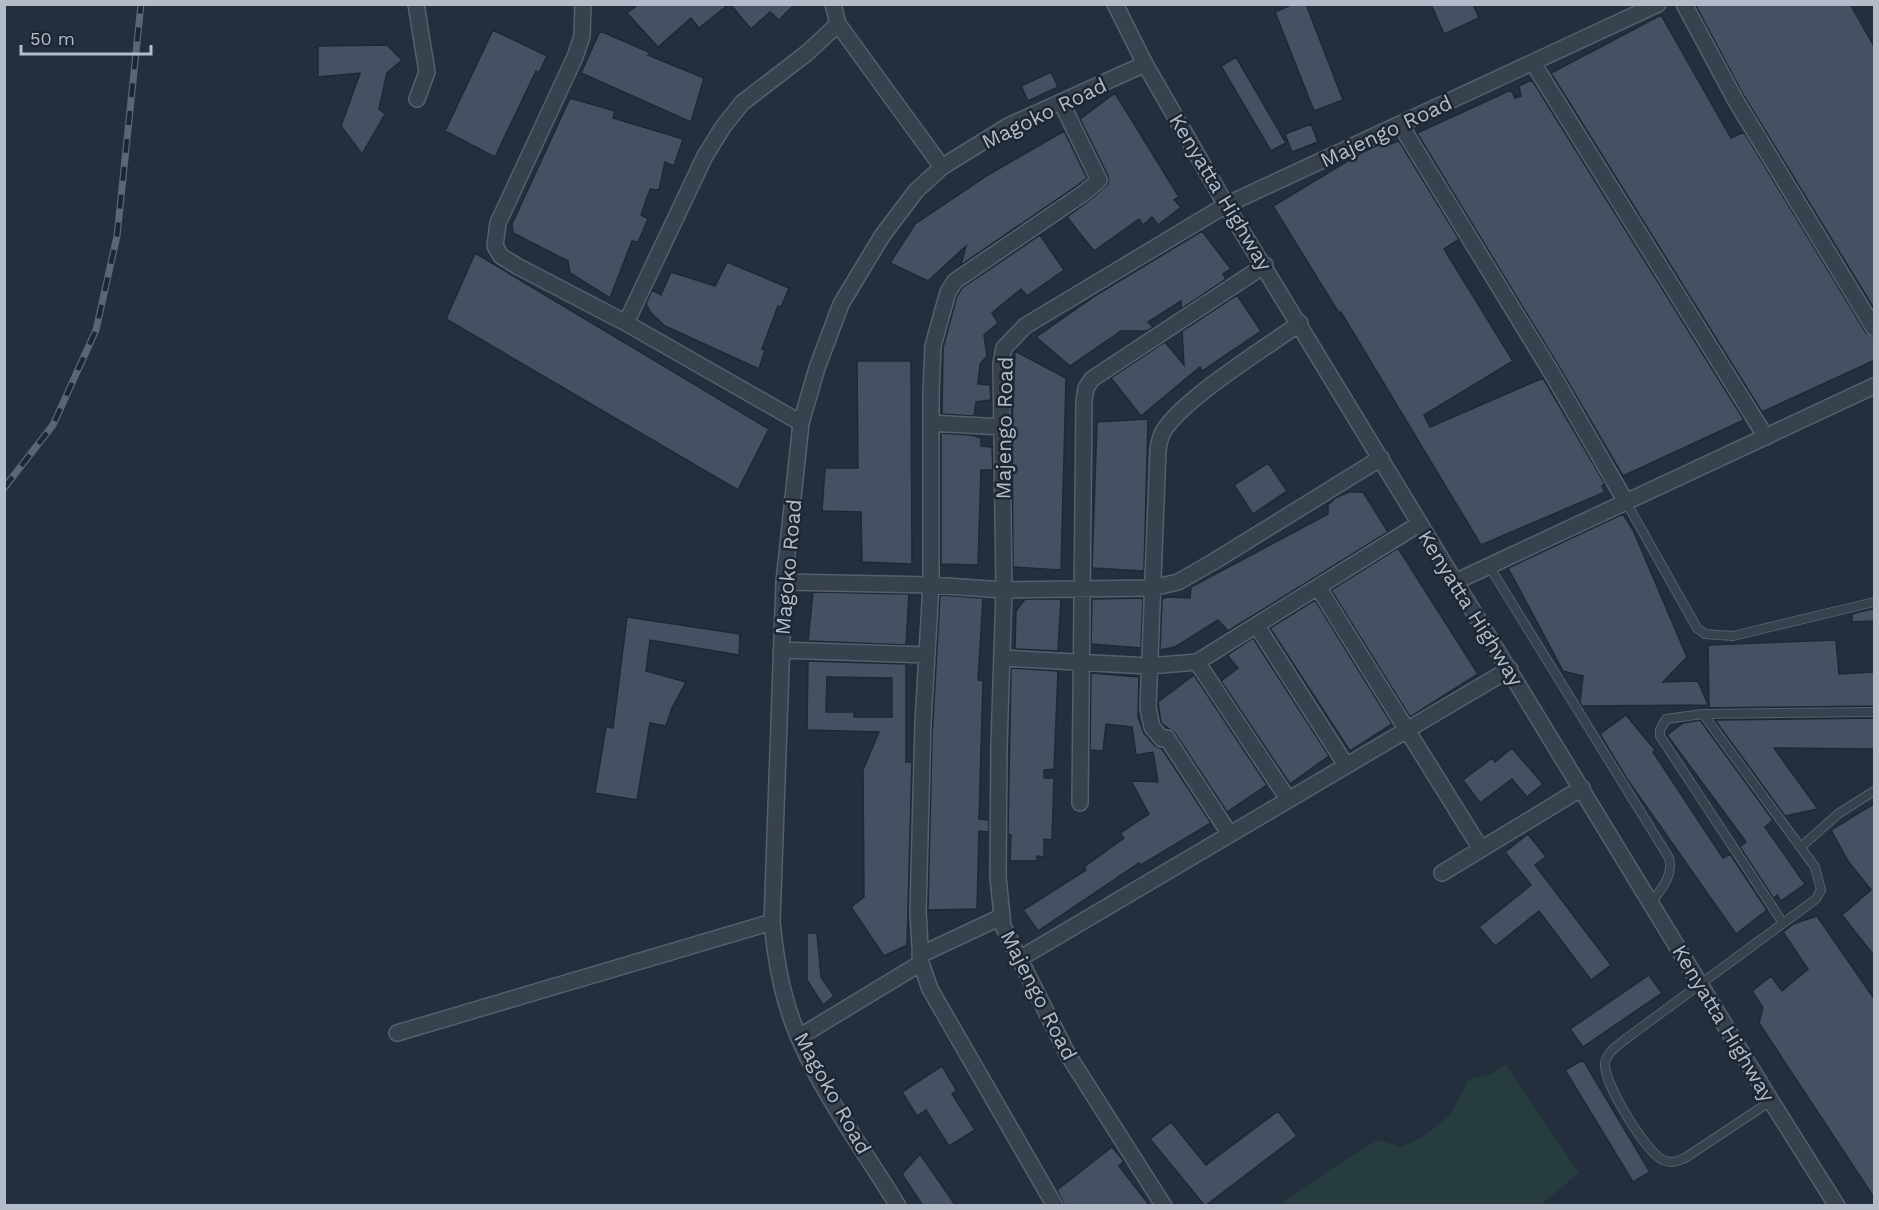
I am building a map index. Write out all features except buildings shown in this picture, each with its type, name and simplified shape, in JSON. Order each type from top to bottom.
[{"type":"street","points":[[416,4],[427,72],[417,99]]},
{"type":"street","points":[[583,4],[582,36],[575,57],[498,223],[495,246],[501,256],[517,267],[626,323],[801,423]]},
{"type":"street","points":[[833,4],[838,24],[942,167]]},
{"type":"street","name":"Kenyatta Highway","points":[[1115,4],[1145,64],[1226,205],[1265,265],[1419,524],[1457,581],[1699,984],[1837,1206]]},
{"type":"street","name":"Majengo Road","points":[[1164,1206],[1068,1055],[1019,959],[1001,917],[998,877],[999,758],[1004,658],[1001,364],[1004,348],[1025,326],[1226,205],[1658,4]]},
{"type":"street","points":[[1684,4],[1736,101],[1875,328]]},
{"type":"street","points":[[626,323],[705,156],[723,127],[742,103],[807,53],[838,24]]},
{"type":"street","points":[[1533,63],[1766,437]]},
{"type":"street","name":"Magoko Road","points":[[898,1206],[809,1061],[788,1010],[776,966],[772,922],[784,582],[801,423],[817,368],[841,304],[889,227],[916,191],[942,167],[1008,126],[1062,104],[1145,64]]},
{"type":"street","points":[[1055,1206],[930,989],[921,959],[919,857],[931,585],[933,346],[948,292],[956,281],[1084,193],[1099,180],[1062,104]]},
{"type":"street","points":[[1400,124],[1553,375],[1626,502]]},
{"type":"street","points":[[1080,803],[1081,588],[1086,388],[1092,380],[1265,265]]},
{"type":"street","points":[[1229,833],[1167,738],[1162,739],[1152,727],[1148,708],[1158,450],[1162,433],[1174,417],[1202,393],[1300,323]]},
{"type":"street","points":[[1457,581],[1875,386]]},
{"type":"street","points":[[931,423],[1002,427]]},
{"type":"street","points":[[784,582],[931,585],[1004,590],[1152,588],[1178,582],[1214,562],[1381,458]]},
{"type":"street","points":[[1004,658],[1149,666],[1197,662],[1419,524]]},
{"type":"street","points":[[1318,587],[1408,728],[1481,849]]},
{"type":"street","points":[[1257,626],[1346,765]]},
{"type":"street","points":[[781,650],[927,655]]},
{"type":"street","points":[[1197,662],[1288,799]]},
{"type":"street","points":[[1019,959],[1510,669]]},
{"type":"street","points":[[1442,873],[1581,788]]},
{"type":"street","points":[[799,1037],[921,959],[1001,917]]},
{"type":"street","points":[[397,1033],[772,922]]},
{"type":"lane","points":[[1626,502],[1696,628],[1705,634],[1733,636],[1875,602]]},
{"type":"lane","points":[[1489,566],[1669,858],[1670,875],[1651,903]]},
{"type":"lane","points":[[1783,923],[1660,736],[1660,730],[1666,719],[1703,714],[1875,712]]},
{"type":"lane","points":[[1703,714],[1815,867],[1821,890],[1816,899],[1699,984],[1608,1055],[1604,1065],[1611,1088],[1645,1142],[1662,1159],[1673,1163],[1685,1158],[1771,1101]]},
{"type":"lane","points":[[1801,848],[1838,814],[1875,791]]},
{"type":"green space","points":[[1506,1065],[1579,1173],[1544,1202],[1545,1205],[1279,1205],[1378,1140],[1401,1147],[1423,1137],[1450,1115],[1469,1080],[1490,1074]]},
{"type":"railway","points":[[4,488],[53,425],[96,330],[117,236],[141,4]]}]
